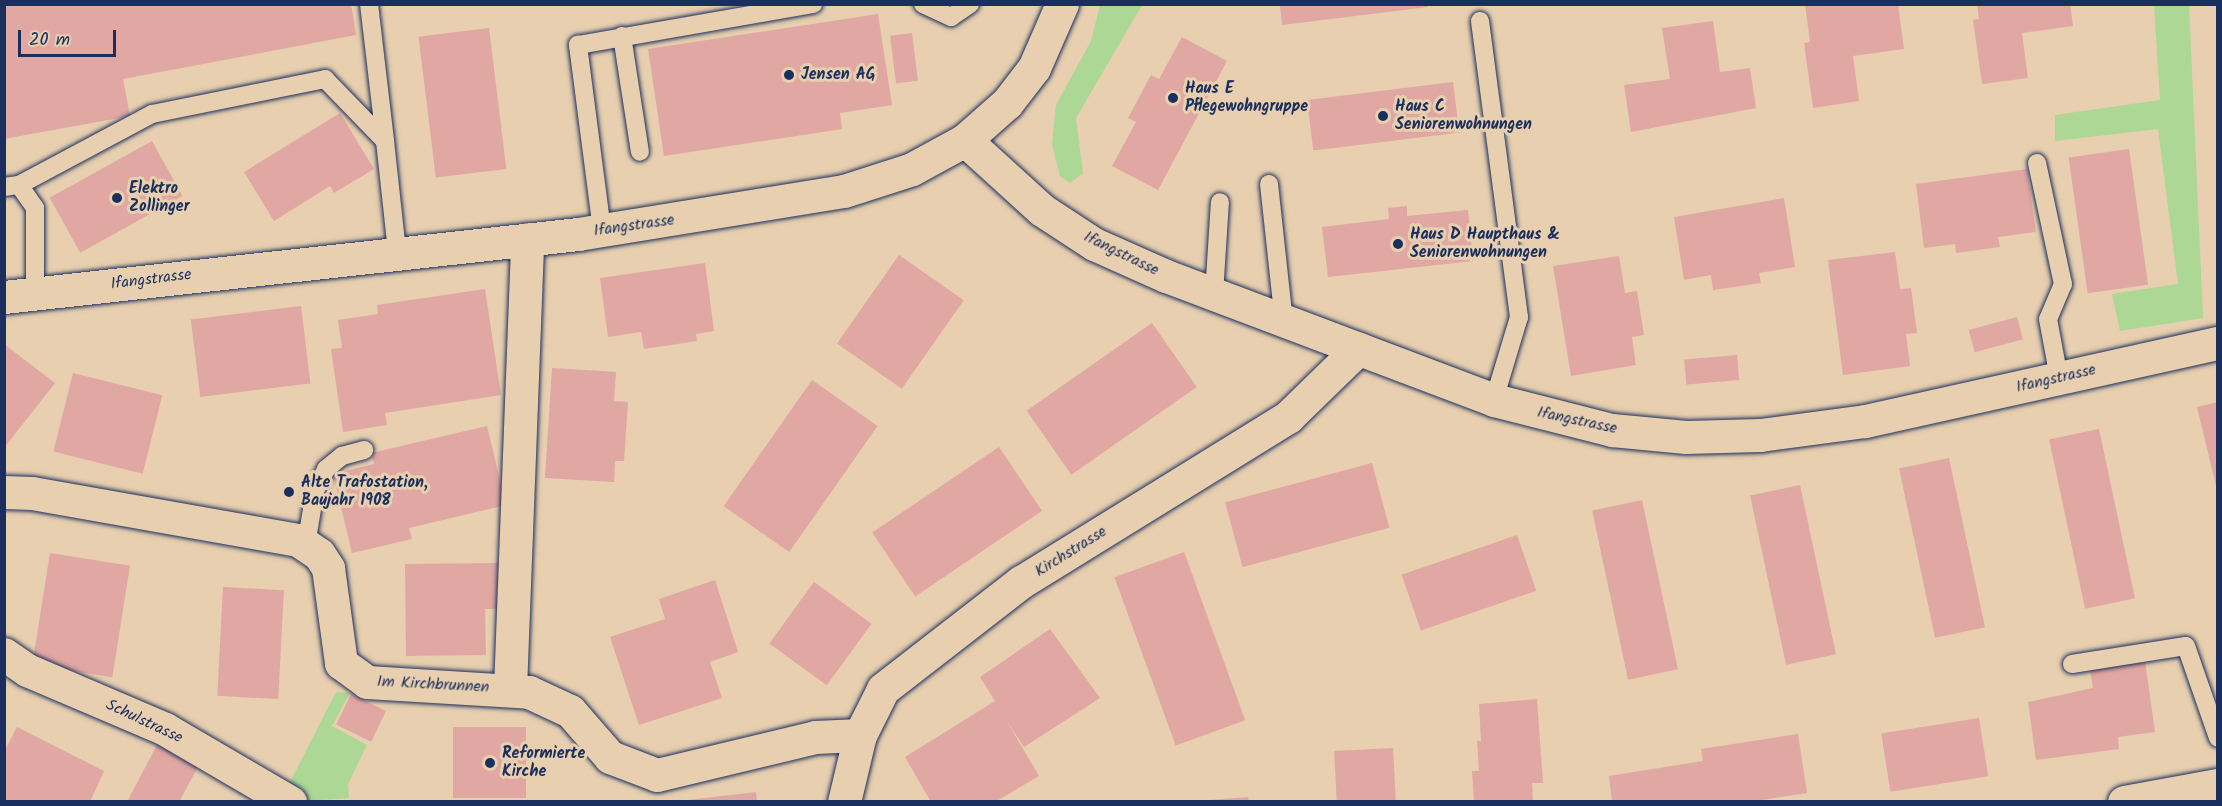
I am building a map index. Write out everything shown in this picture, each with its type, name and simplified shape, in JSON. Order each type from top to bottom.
[{"type":"street","points":[[965,140],[1007,103],[1034,68],[1062,4]]},
{"type":"street","name":"Ifangstrasse","points":[[20,295],[397,251],[602,230],[844,191],[912,170],[965,140],[1042,210],[1094,244],[1214,294],[1494,400],[1612,430],[1686,437],[1760,435],[1864,421],[2217,343]]},
{"type":"street","points":[[510,689],[527,239]]},
{"type":"street","name":"Kirchstrasse","points":[[844,801],[860,735],[883,689],[921,657],[1021,582],[1287,417],[1358,349]]},
{"type":"street","points":[[4,492],[55,497],[306,545]]},
{"type":"street","name":"Im Kirchbrunnen","points":[[306,545],[328,568],[341,663],[367,682],[510,689],[529,692],[570,711],[610,757],[657,775],[815,737],[860,735]]},
{"type":"street","name":"Schulstrasse","points":[[4,654],[27,670],[165,729],[278,798]]},
{"type":"street","points":[[2124,801],[2217,785]]},
{"type":"lane","points":[[369,4],[397,251]]},
{"type":"lane","points":[[602,230],[578,45],[719,12],[813,4]]},
{"type":"lane","points":[[923,4],[951,17],[970,4]]},
{"type":"lane","points":[[1480,21],[1519,317],[1494,400]]},
{"type":"lane","points":[[622,36],[640,152]]},
{"type":"lane","points":[[20,295],[35,208],[12,186],[152,114],[325,79],[385,141]]},
{"type":"lane","points":[[2037,163],[2063,284],[2048,319],[2059,378]]},
{"type":"lane","points":[[1269,184],[1284,321]]},
{"type":"lane","points":[[1214,294],[1220,202]]},
{"type":"lane","points":[[306,545],[315,491],[326,469],[342,456],[364,450]]},
{"type":"lane","points":[[2072,664],[2186,646],[2217,738]]},
{"type":"green space","points":[[1100,5],[1142,5],[1076,118],[1083,173],[1070,183],[1060,176],[1052,144],[1056,105],[1091,41]]},
{"type":"green space","points":[[2154,5],[2189,5],[2203,318],[2120,331],[2112,294],[2178,284],[2158,129],[2055,141],[2055,115],[2160,100]]},
{"type":"green space","points":[[336,692],[350,693],[332,726],[367,745],[348,784],[349,798],[307,801],[287,788]]},
{"type":"building","points":[[4,4],[351,4],[356,35],[123,79],[130,116],[4,139]]},
{"type":"building","points":[[1805,4],[1898,4],[1904,49],[1853,56],[1859,101],[1813,108],[1804,43],[1810,42]]},
{"type":"building","points":[[1977,4],[2070,4],[2073,26],[2022,33],[2028,78],[1982,84],[1973,20],[1979,19]]},
{"type":"building","points":[[1280,5],[1427,5],[1428,7],[1282,25]]},
{"type":"building","points":[[878,14],[892,105],[840,113],[842,129],[664,156],[648,49]]},
{"type":"building","points":[[1713,21],[1720,72],[1750,68],[1756,108],[1631,132],[1624,85],[1670,79],[1662,28]]},
{"type":"building","points":[[489,28],[506,169],[436,178],[419,37]]},
{"type":"building","points":[[912,33],[918,81],[896,83],[890,36]]},
{"type":"building","name":"Haus E Pflegewohngruppe","points":[[1182,37],[1227,61],[1158,190],[1112,166],[1136,122],[1128,118],[1151,75],[1159,79]]},
{"type":"building","name":"Haus C Seniorenwohnungen","points":[[1453,82],[1459,133],[1313,151],[1307,100]]},
{"type":"building","points":[[340,113],[374,169],[334,193],[330,186],[274,221],[244,172]]},
{"type":"building","name":"Elektro Zollinger","points":[[152,141],[183,196],[80,253],[50,198]]},
{"type":"building","points":[[2129,149],[2148,285],[2088,293],[2069,157]]},
{"type":"building","points":[[2027,169],[2036,232],[1998,237],[2000,247],[1956,253],[1955,244],[1924,248],[1916,184]]},
{"type":"building","points":[[1784,198],[1795,267],[1759,273],[1761,283],[1713,290],[1711,275],[1684,280],[1674,217]]},
{"type":"building","name":"Haus D Haupthaus & Seniorenwohnungen","points":[[1407,206],[1407,216],[1468,210],[1473,261],[1328,277],[1322,227],[1389,219],[1388,208]]},
{"type":"building","points":[[1895,252],[1900,289],[1911,288],[1917,333],[1906,334],[1910,366],[1843,375],[1828,260]]},
{"type":"building","points":[[899,255],[964,300],[902,389],[837,343]]},
{"type":"building","points":[[1619,256],[1625,293],[1637,291],[1644,335],[1632,337],[1636,365],[1571,376],[1553,266]]},
{"type":"building","points":[[705,263],[714,331],[696,334],[697,341],[644,349],[641,332],[608,337],[600,278]]},
{"type":"building","points":[[485,289],[501,395],[385,413],[387,425],[343,432],[331,349],[342,348],[338,320],[378,314],[377,305]]},
{"type":"building","points":[[301,306],[311,383],[200,397],[191,320]]},
{"type":"building","points":[[2017,317],[2023,339],[1975,352],[1969,330]]},
{"type":"building","points":[[1152,323],[1197,387],[1071,475],[1027,411]]},
{"type":"building","points":[[4,344],[55,383],[4,448]]},
{"type":"building","points":[[1737,355],[1739,380],[1686,385],[1684,360]]},
{"type":"building","points":[[552,368],[616,372],[614,401],[628,402],[624,461],[615,461],[614,482],[545,478]]},
{"type":"building","points":[[73,373],[162,395],[143,474],[53,452]]},
{"type":"building","points":[[812,380],[878,426],[789,552],[724,506]]},
{"type":"building","points":[[2218,402],[2218,490],[2217,490],[2197,407]]},
{"type":"building","points":[[487,426],[506,505],[409,528],[412,539],[352,553],[333,474],[374,464],[371,453]]},
{"type":"building","points":[[2099,429],[2135,598],[2085,609],[2049,440]]},
{"type":"building","points":[[999,447],[1042,511],[915,596],[872,533]]},
{"type":"building","points":[[1949,458],[1985,627],[1935,638],[1899,469]]},
{"type":"building","points":[[1372,463],[1389,528],[1243,567],[1225,502]]},
{"type":"building","points":[[1800,485],[1836,654],[1786,665],[1750,496]]},
{"type":"building","points":[[1642,500],[1678,669],[1628,680],[1592,511]]},
{"type":"building","points":[[1517,535],[1536,591],[1421,631],[1402,575]]},
{"type":"building","points":[[1184,552],[1245,720],[1176,746],[1114,577]]},
{"type":"building","points":[[50,553],[130,566],[112,677],[32,665]]},
{"type":"building","points":[[500,563],[500,609],[485,609],[486,655],[406,656],[405,564]]},
{"type":"building","points":[[715,580],[738,652],[710,662],[722,698],[639,725],[610,637],[665,619],[659,599]]},
{"type":"building","points":[[814,582],[871,624],[827,685],[769,643]]},
{"type":"building","points":[[223,587],[284,590],[278,699],[217,696]]},
{"type":"building","points":[[1050,629],[1100,698],[1024,747],[1006,720],[1039,776],[995,802],[931,802],[905,757],[995,701],[980,677]]},
{"type":"building","points":[[2145,661],[2155,732],[2118,737],[2119,749],[2036,760],[2028,702],[2093,688],[2090,669]]},
{"type":"building","points":[[351,694],[386,711],[371,742],[336,725]]},
{"type":"building","points":[[1537,699],[1543,783],[1532,783],[1533,802],[1474,802],[1472,771],[1479,771],[1477,741],[1481,741],[1479,704]]},
{"type":"building","points":[[1979,718],[1988,776],[1890,792],[1881,733]]},
{"type":"building","points":[[17,727],[104,771],[90,802],[4,802],[4,752]]},
{"type":"building","name":"Reformierte Kirche","points":[[453,727],[526,727],[526,798],[453,798]]},
{"type":"building","points":[[1798,734],[1807,793],[1749,802],[1612,802],[1609,776],[1703,761],[1701,749]]},
{"type":"building","points":[[159,741],[200,763],[179,802],[127,802]]},
{"type":"building","points":[[1393,748],[1396,802],[1337,802],[1334,751]]},
{"type":"building","points":[[756,792],[757,802],[688,802],[688,800]]},
{"type":"building","points":[[1248,797],[1249,802],[1209,802],[1209,800]]},
{"type":"place","name":"Jensen AG","points":[[789,75]]},
{"type":"place","name":"Haus E Pflegewohngruppe","points":[[1173,98]]},
{"type":"place","name":"Haus C Seniorenwohnungen","points":[[1383,116]]},
{"type":"place","name":"Elektro Zollinger","points":[[117,198]]},
{"type":"place","name":"Haus D Haupthaus & Seniorenwohnungen","points":[[1398,244]]},
{"type":"place","name":"Alte Trafostation, Baujahr 1908","points":[[289,492]]},
{"type":"place","name":"Reformierte Kirche","points":[[490,763]]}]
